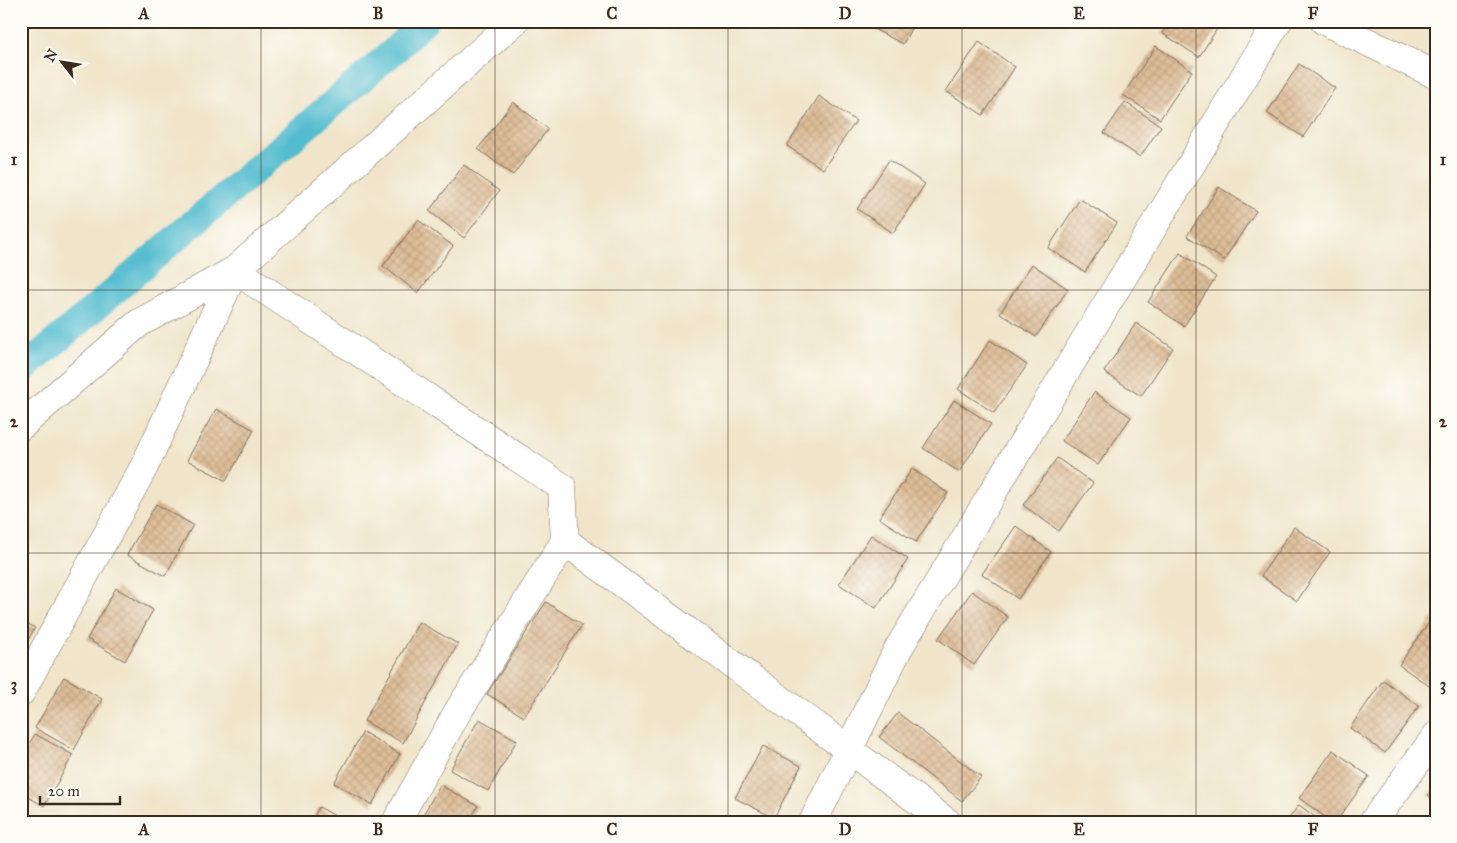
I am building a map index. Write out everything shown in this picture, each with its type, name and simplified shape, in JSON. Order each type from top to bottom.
[{"type":"street","points":[[21,426],[139,323],[235,270],[515,21]]},
{"type":"street","points":[[813,822],[898,649],[1278,21]]},
{"type":"street","points":[[1324,21],[1436,75]]},
{"type":"street","points":[[235,270],[562,487],[565,541],[457,713],[396,822]]},
{"type":"street","points":[[21,692],[145,465],[235,270]]},
{"type":"street","points":[[565,541],[947,822]]},
{"type":"street","points":[[1373,822],[1436,736]]},
{"type":"building","points":[[876,21],[915,21],[903,44],[872,28]]},
{"type":"building","points":[[1170,21],[1222,21],[1199,57],[1162,33]]},
{"type":"building","points":[[979,42],[1015,67],[983,115],[946,91]]},
{"type":"building","points":[[1156,46],[1192,71],[1160,119],[1123,95]]},
{"type":"building","points":[[1299,64],[1335,88],[1303,137],[1267,113]]},
{"type":"building","points":[[819,96],[856,121],[823,169],[787,146]]},
{"type":"building","points":[[513,102],[548,129],[513,175],[478,149]]},
{"type":"building","points":[[1125,102],[1161,126],[1140,157],[1104,133]]},
{"type":"building","points":[[889,160],[925,184],[893,233],[857,209]]},
{"type":"building","points":[[464,165],[499,191],[464,238],[429,211]]},
{"type":"building","points":[[1219,187],[1256,211],[1224,260],[1187,236]]},
{"type":"building","points":[[1080,199],[1117,223],[1085,272],[1048,248]]},
{"type":"building","points":[[418,220],[453,246],[418,293],[383,266]]},
{"type":"building","points":[[1180,253],[1216,277],[1184,326],[1148,302]]},
{"type":"building","points":[[1032,264],[1068,289],[1036,337],[1000,313]]},
{"type":"building","points":[[1136,323],[1173,348],[1141,396],[1104,372]]},
{"type":"building","points":[[990,340],[1027,365],[994,413],[958,389]]},
{"type":"building","points":[[1094,392],[1131,417],[1098,465],[1062,441]]},
{"type":"building","points":[[954,400],[991,424],[959,472],[923,448]]},
{"type":"building","points":[[216,409],[254,430],[226,481],[187,460]]},
{"type":"building","points":[[1057,458],[1093,483],[1059,531],[1023,505]]},
{"type":"building","points":[[912,469],[948,493],[916,542],[879,518]]},
{"type":"building","points":[[156,504],[193,525],[165,576],[127,555]]},
{"type":"building","points":[[1016,526],[1051,552],[1018,599],[982,574]]},
{"type":"building","points":[[1294,527],[1330,552],[1297,601],[1261,576]]},
{"type":"building","points":[[871,535],[908,559],[876,608],[839,584]]},
{"type":"building","points":[[116,588],[153,610],[125,661],[87,639]]},
{"type":"building","points":[[972,591],[1008,617],[974,665],[938,639]]},
{"type":"building","points":[[546,602],[582,625],[524,717],[487,694]]},
{"type":"building","points":[[1433,617],[1436,619],[1435,690],[1399,665]]},
{"type":"building","points":[[21,620],[35,628],[21,652]]},
{"type":"building","points":[[419,622],[458,644],[403,743],[364,721]]},
{"type":"building","points":[[64,677],[102,699],[74,750],[35,728]]},
{"type":"building","points":[[1383,680],[1419,706],[1385,753],[1350,728]]},
{"type":"building","points":[[898,713],[981,777],[962,801],[879,737]]},
{"type":"building","points":[[479,719],[517,740],[488,791],[450,770]]},
{"type":"building","points":[[363,732],[400,754],[372,805],[334,783]]},
{"type":"building","points":[[35,734],[73,755],[44,806],[21,793],[21,757]]},
{"type":"building","points":[[763,746],[801,766],[774,818],[735,798]]},
{"type":"building","points":[[1333,750],[1369,776],[1336,822],[1332,822],[1299,798]]},
{"type":"building","points":[[1436,784],[1436,801],[1428,795]]},
{"type":"building","points":[[440,785],[478,806],[469,822],[419,822]]},
{"type":"building","points":[[1299,805],[1322,822],[1286,822]]},
{"type":"building","points":[[319,807],[346,822],[311,822]]},
{"type":"building","points":[[1416,815],[1426,822],[1411,822]]},
{"type":"building","points":[[867,817],[874,822],[864,822]]},
{"type":"waterway","points":[[21,371],[395,50],[424,21]]}]
